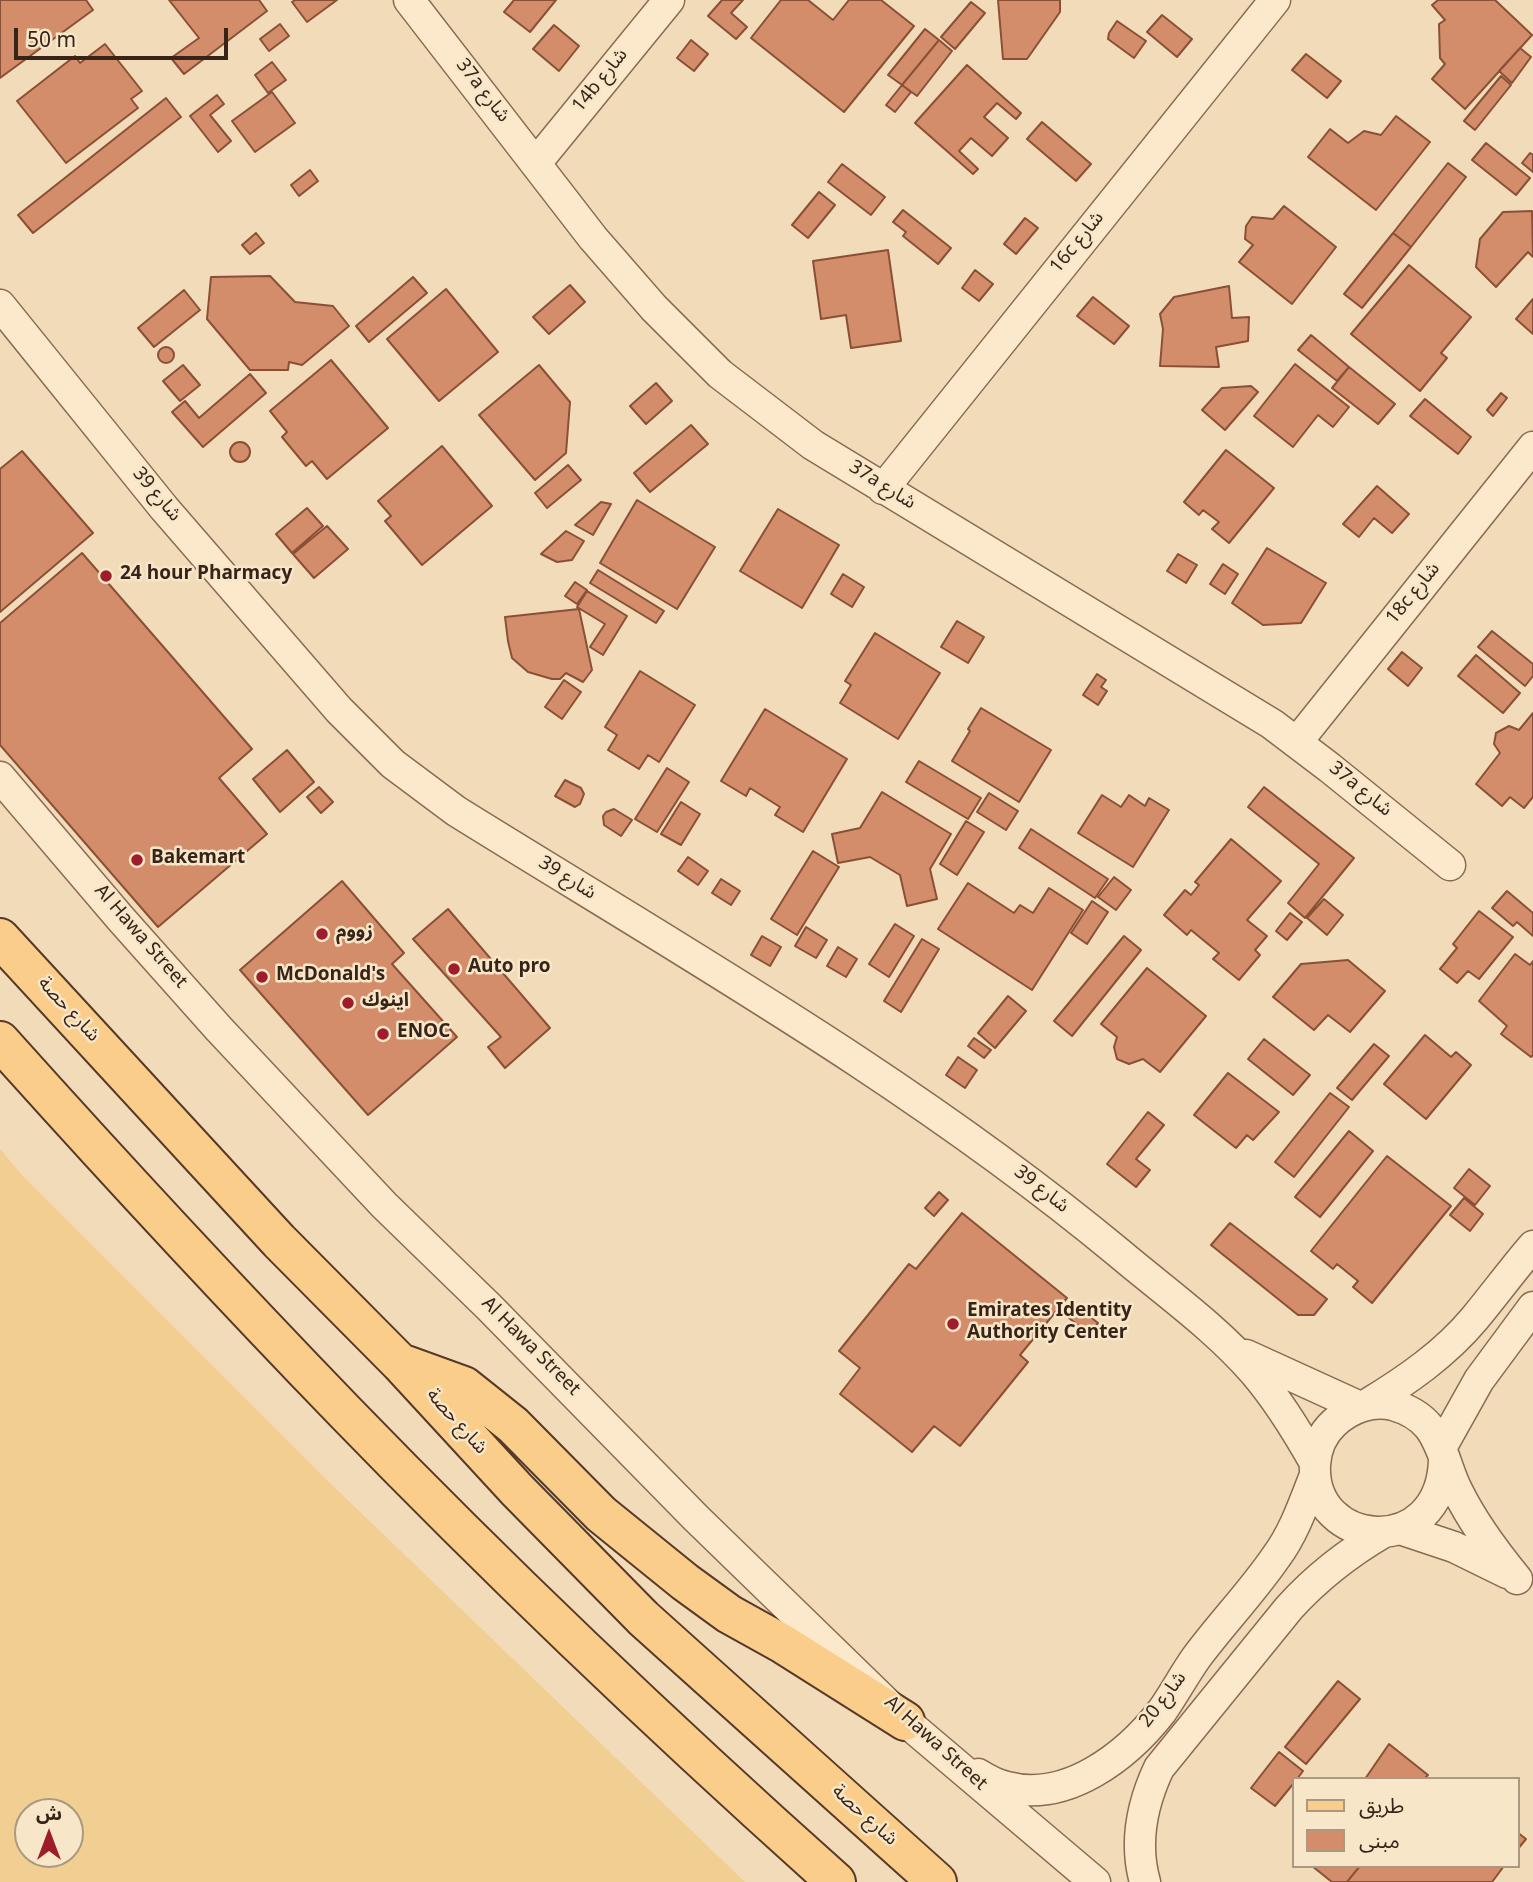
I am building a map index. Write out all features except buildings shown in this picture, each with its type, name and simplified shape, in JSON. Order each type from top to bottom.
[{"type":"main road","name":"شارع حصة","points":[[0,938],[279,1241],[400,1363],[517,1490],[643,1618],[936,1882]]},
{"type":"main road","points":[[0,1041],[280,1343],[480,1548],[616,1680],[836,1882]]},
{"type":"main road","points":[[400,1363],[464,1386],[513,1425],[601,1514],[685,1582],[729,1614],[783,1644],[905,1721]]},
{"type":"street","name":"37a شارع","points":[[410,0],[593,238],[654,309],[720,374],[813,444],[883,489],[1297,742],[1450,865]]},
{"type":"street","name":"14b شارع","points":[[536,163],[669,0]]},
{"type":"street","name":"16c شارع","points":[[883,489],[1275,0]]},
{"type":"street","name":"شارع 39","points":[[0,305],[164,508],[339,710],[393,764],[456,811],[837,1048],[925,1106],[1016,1172],[1098,1236],[1230,1347],[1277,1401],[1315,1469]]},
{"type":"street","name":"18c شارع","points":[[1297,742],[1533,447]]},
{"type":"street","name":"Al Hawa Street","points":[[0,777],[210,1019],[384,1205],[489,1307],[696,1518],[905,1721],[1095,1882]]},
{"type":"street","points":[[1525,1585],[1476,1556],[1392,1531],[1370,1532],[1344,1522],[1324,1502],[1318,1490],[1315,1469],[1322,1438],[1330,1426],[1341,1416],[1363,1406],[1424,1367],[1450,1344],[1474,1319],[1533,1246]]},
{"type":"street","points":[[1392,1531],[1422,1516],[1438,1494],[1443,1477],[1442,1454],[1479,1380],[1533,1307]]},
{"type":"street","name":"شارع 39","points":[[1230,1347],[1273,1369],[1363,1406]]},
{"type":"street","points":[[1363,1406],[1393,1405],[1417,1416],[1435,1436],[1475,1522],[1525,1585]]},
{"type":"street","name":"شارع 20","points":[[935,1749],[1007,1787],[1038,1789],[1063,1786],[1091,1774],[1125,1751],[1161,1712],[1196,1658],[1277,1556],[1292,1530],[1315,1469]]},
{"type":"street","name":"شارع 20","points":[[1145,1882],[1140,1853],[1140,1831],[1150,1788],[1159,1769],[1310,1585],[1349,1553],[1392,1531]]},
{"type":"sand","points":[[0,1149],[22,1175],[331,1484],[745,1882],[0,1882]]},
{"type":"place","name":"24 hour Pharmacy","points":[[106,576]]},
{"type":"place","name":"Bakemart","points":[[137,860]]},
{"type":"place","name":"زووم","points":[[322,934]]},
{"type":"place","name":"Auto pro","points":[[454,969]]},
{"type":"place","name":"McDonald's","points":[[262,977]]},
{"type":"place","name":"اينوك","points":[[348,1003]]},
{"type":"place","name":"ENOC","points":[[383,1034]]},
{"type":"place","name":"Emirates Identity Authority Center","points":[[953,1324]]}]
